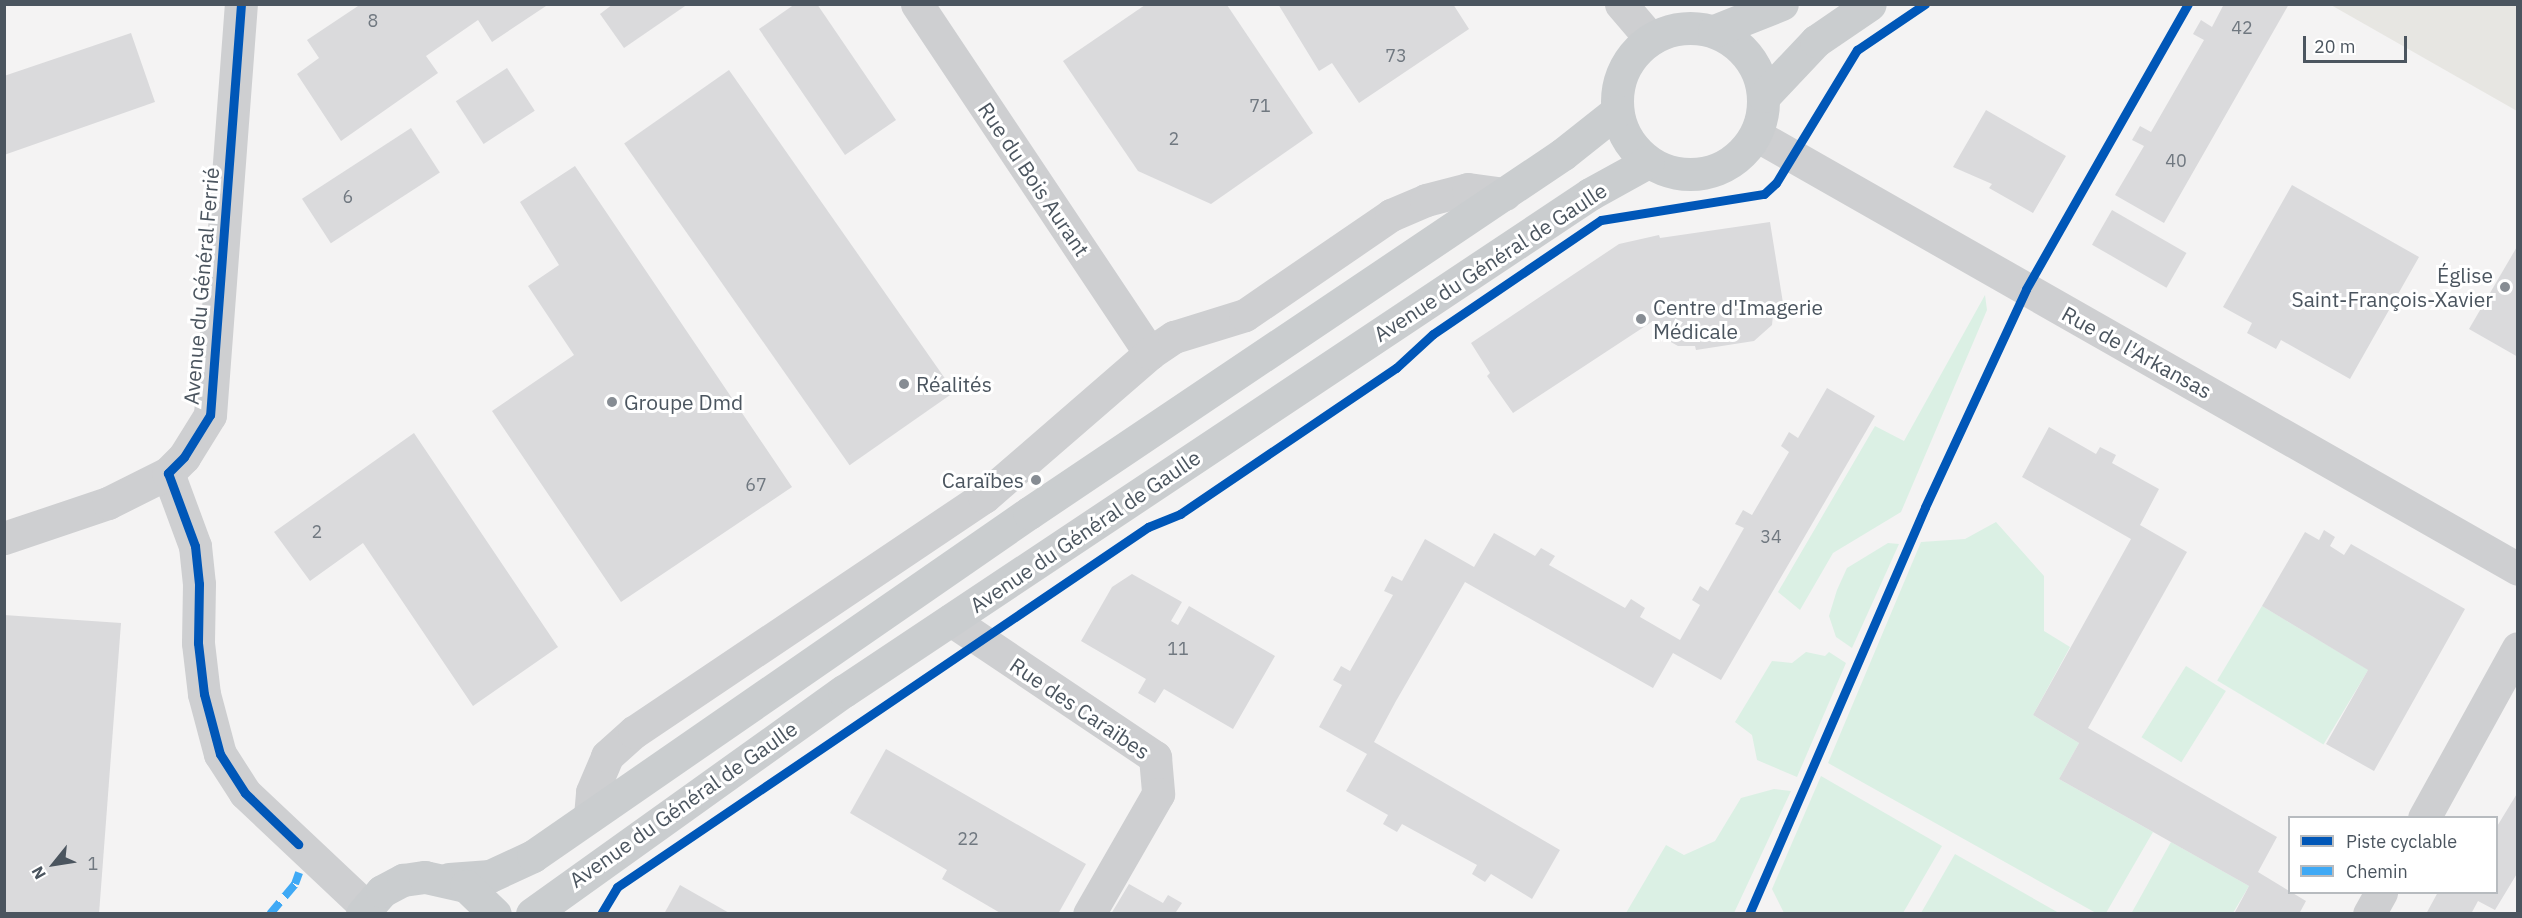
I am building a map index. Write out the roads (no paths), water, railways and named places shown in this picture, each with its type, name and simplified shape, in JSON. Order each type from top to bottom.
[{"type":"main road","points":[[1714,31],[1782,4]]},
{"type":"main road","points":[[1764,96],[1816,41],[1870,4]]},
{"type":"main road","points":[[1682,28],[1714,31],[1733,41],[1749,56],[1759,75],[1764,96],[1756,135],[1727,165],[1708,173],[1666,171],[1648,162],[1633,148],[1617,111],[1620,78],[1638,49],[1651,39],[1682,28]]},
{"type":"main road","name":"Avenue du Général de Gaulle","points":[[364,910],[382,891],[403,880],[425,877],[448,879],[490,876],[533,856],[1505,194],[1617,111]]},
{"type":"main road","name":"Avenue du Général de Gaulle","points":[[532,914],[567,885],[951,620],[1590,194],[1648,162]]},
{"type":"main road","points":[[448,879],[481,897],[495,914]]},
{"type":"street","name":"Avenue du Général Ferrié","points":[[168,473],[184,457],[210,414],[241,4]]},
{"type":"street","name":"Rue du Bois Aurant","points":[[917,4],[1150,352]]},
{"type":"street","points":[[1621,4],[1651,39]]},
{"type":"street","name":"Rue de l'Arkansas","points":[[1756,135],[2517,569]]},
{"type":"street","points":[[590,816],[592,792],[607,756],[634,732],[984,497],[1150,352],[1174,337],[1245,315],[1390,215],[1426,200],[1468,189],[1505,194]]},
{"type":"street","points":[[4,538],[108,503],[168,473],[195,546],[199,653],[204,694],[220,754],[245,793],[364,910]]},
{"type":"street","name":"Rue des Caraïbes","points":[[951,620],[1155,757],[1158,794],[1089,914]]},
{"type":"street","points":[[2425,816],[2517,648]]},
{"type":"street","points":[[2369,914],[2380,894]]},
{"type":"place","name":"Église Saint-François-Xavier","points":[[2505,287]]},
{"type":"place","name":"Centre d'Imagerie Médicale","points":[[1641,319]]},
{"type":"place","name":"Réalités","points":[[904,384]]},
{"type":"place","name":"Groupe Dmd","points":[[612,402]]},
{"type":"place","name":"Caraïbes","points":[[1036,480]]}]
